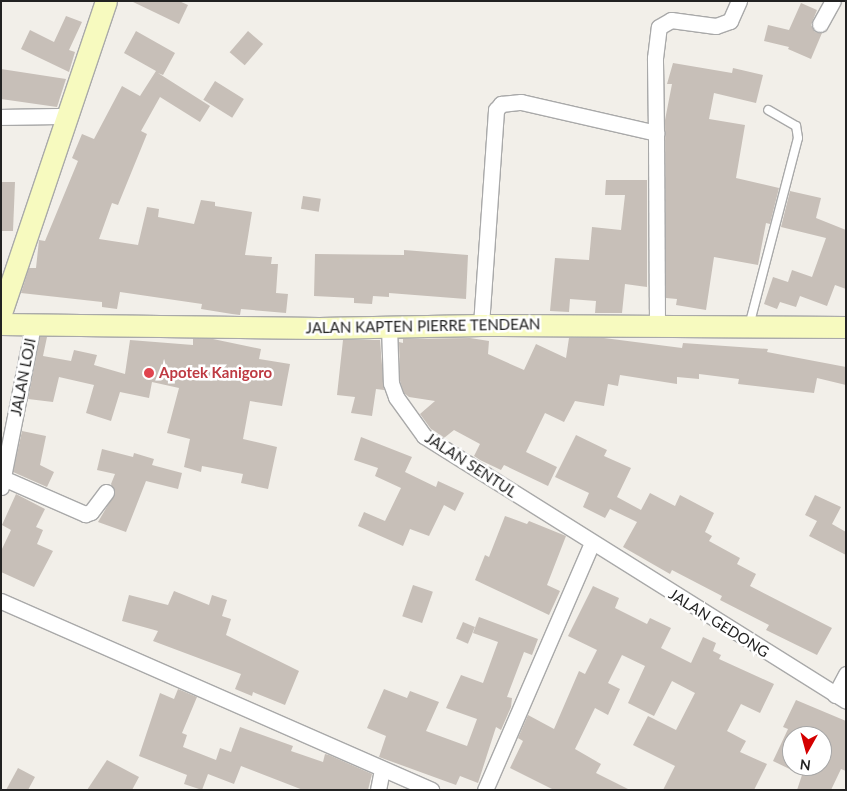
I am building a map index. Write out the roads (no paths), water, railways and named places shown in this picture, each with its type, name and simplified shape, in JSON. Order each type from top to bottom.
[{"type":"main road","points":[[1,313],[106,1]]},
{"type":"main road","name":"JALAN KAPTEN PIERRE TENDEAN","points":[[1,324],[33,326],[389,327],[481,325],[748,328],[846,327]]},
{"type":"street","points":[[657,326],[655,58],[660,28],[671,20],[716,26],[730,21],[739,1]]},
{"type":"street","points":[[820,24],[833,1]]},
{"type":"street","points":[[481,325],[494,120],[501,104],[521,102],[547,106],[656,133]]},
{"type":"street","points":[[1,117],[66,116]]},
{"type":"street","name":"JALAN LOJI","points":[[2,482],[33,326]]},
{"type":"street","name":"JALAN SENTUL","points":[[389,327],[391,383],[396,397],[424,436],[592,543]]},
{"type":"street","points":[[2,482],[85,514],[91,512],[106,492]]},
{"type":"street","points":[[485,790],[592,543]]},
{"type":"street","name":"JALAN GEDONG","points":[[592,543],[840,698]]},
{"type":"street","points":[[1,601],[431,790]]},
{"type":"street","points":[[840,698],[846,674]]},
{"type":"street","points":[[378,790],[382,770]]},
{"type":"lane","points":[[748,328],[798,138],[796,126],[768,110]]},
{"type":"place","name":"Apotek Kanigoro","points":[[149,373]]}]
